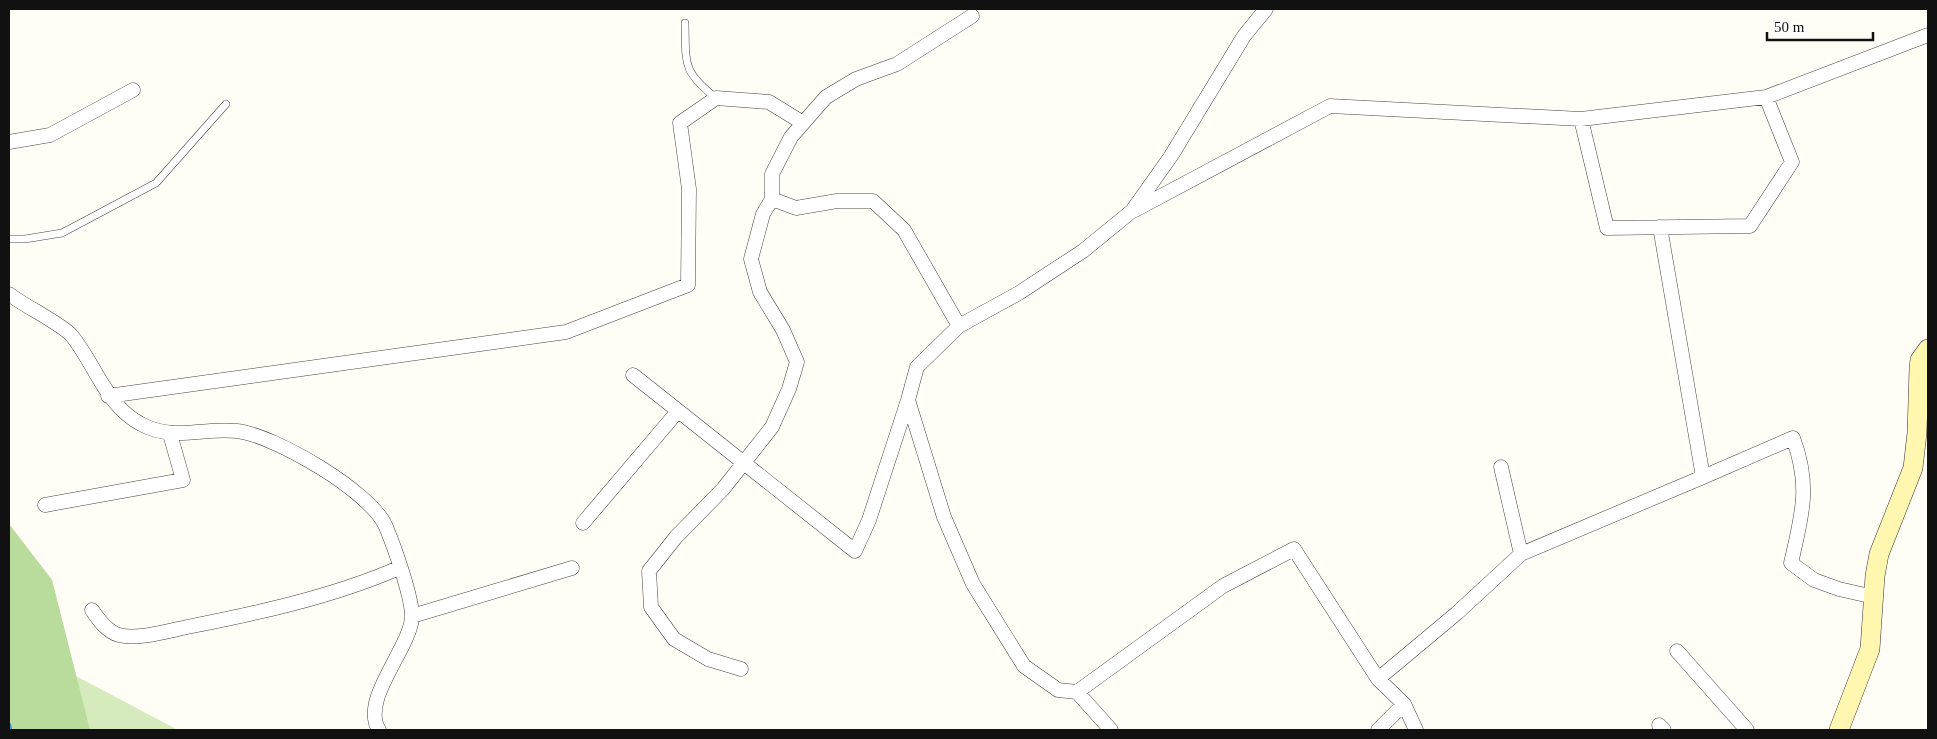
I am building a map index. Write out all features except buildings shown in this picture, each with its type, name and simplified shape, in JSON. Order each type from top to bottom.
[{"type":"main road","points":[[1840,730],[1870,649],[1879,554],[1913,468],[1917,434],[1920,360],[1928,349]]},
{"type":"street","points":[[1132,211],[1171,156],[1244,36],[1266,9]]},
{"type":"street","points":[[741,669],[708,659],[674,639],[651,607],[649,571],[676,538],[723,489],[772,428],[789,389],[797,362],[783,330],[760,292],[751,259],[763,214],[772,199],[772,174],[791,138],[826,97],[856,79],[897,64],[972,16]]},
{"type":"street","points":[[633,375],[855,550],[868,520],[917,367],[959,326],[1018,293],[1083,250],[1132,211],[1330,106],[1581,119],[1766,97],[1928,35]]},
{"type":"street","points":[[9,142],[50,135],[132,90]]},
{"type":"street","points":[[1581,119],[1607,228],[1750,226],[1792,162],[1766,97]]},
{"type":"street","points":[[108,396],[566,332],[688,285],[689,189],[680,123],[716,98],[769,102],[804,123]]},
{"type":"street","points":[[772,199],[796,208],[837,202],[873,201],[904,230],[959,326]]},
{"type":"street","points":[[1660,227],[1703,477]]},
{"type":"street","points":[[9,294],[70,334],[92,366],[108,396],[140,424],[170,434],[237,431],[273,442],[314,463],[356,492],[386,525],[412,616],[409,633],[377,698],[376,729]]},
{"type":"street","points":[[908,400],[944,517],[974,584],[1024,666],[1058,690],[1077,692],[1112,730]]},
{"type":"street","points":[[583,523],[678,411]]},
{"type":"street","points":[[45,505],[183,480],[170,434]]},
{"type":"street","points":[[1378,679],[1458,613],[1521,554],[1793,438],[1801,459],[1805,493],[1791,563],[1814,580],[1839,589],[1874,597]]},
{"type":"street","points":[[1501,467],[1521,554]]},
{"type":"street","points":[[1077,692],[1223,586],[1294,549],[1378,679],[1404,704],[1416,730]]},
{"type":"street","points":[[92,610],[102,624],[118,636],[150,635],[243,616],[338,589],[399,568]]},
{"type":"street","points":[[412,616],[572,568]]},
{"type":"street","points":[[1677,651],[1747,730]]},
{"type":"street","points":[[1378,730],[1404,704]]},
{"type":"lane","points":[[685,23],[686,64],[700,85],[716,98]]},
{"type":"lane","points":[[9,239],[62,232],[156,183],[226,104]]},
{"type":"green space","points":[[9,524],[52,580],[76,676],[178,730],[9,730]]},
{"type":"green space","points":[[9,524],[52,580],[90,730],[9,730]]},
{"type":"waterway","points":[[9,725],[10,730]]}]
